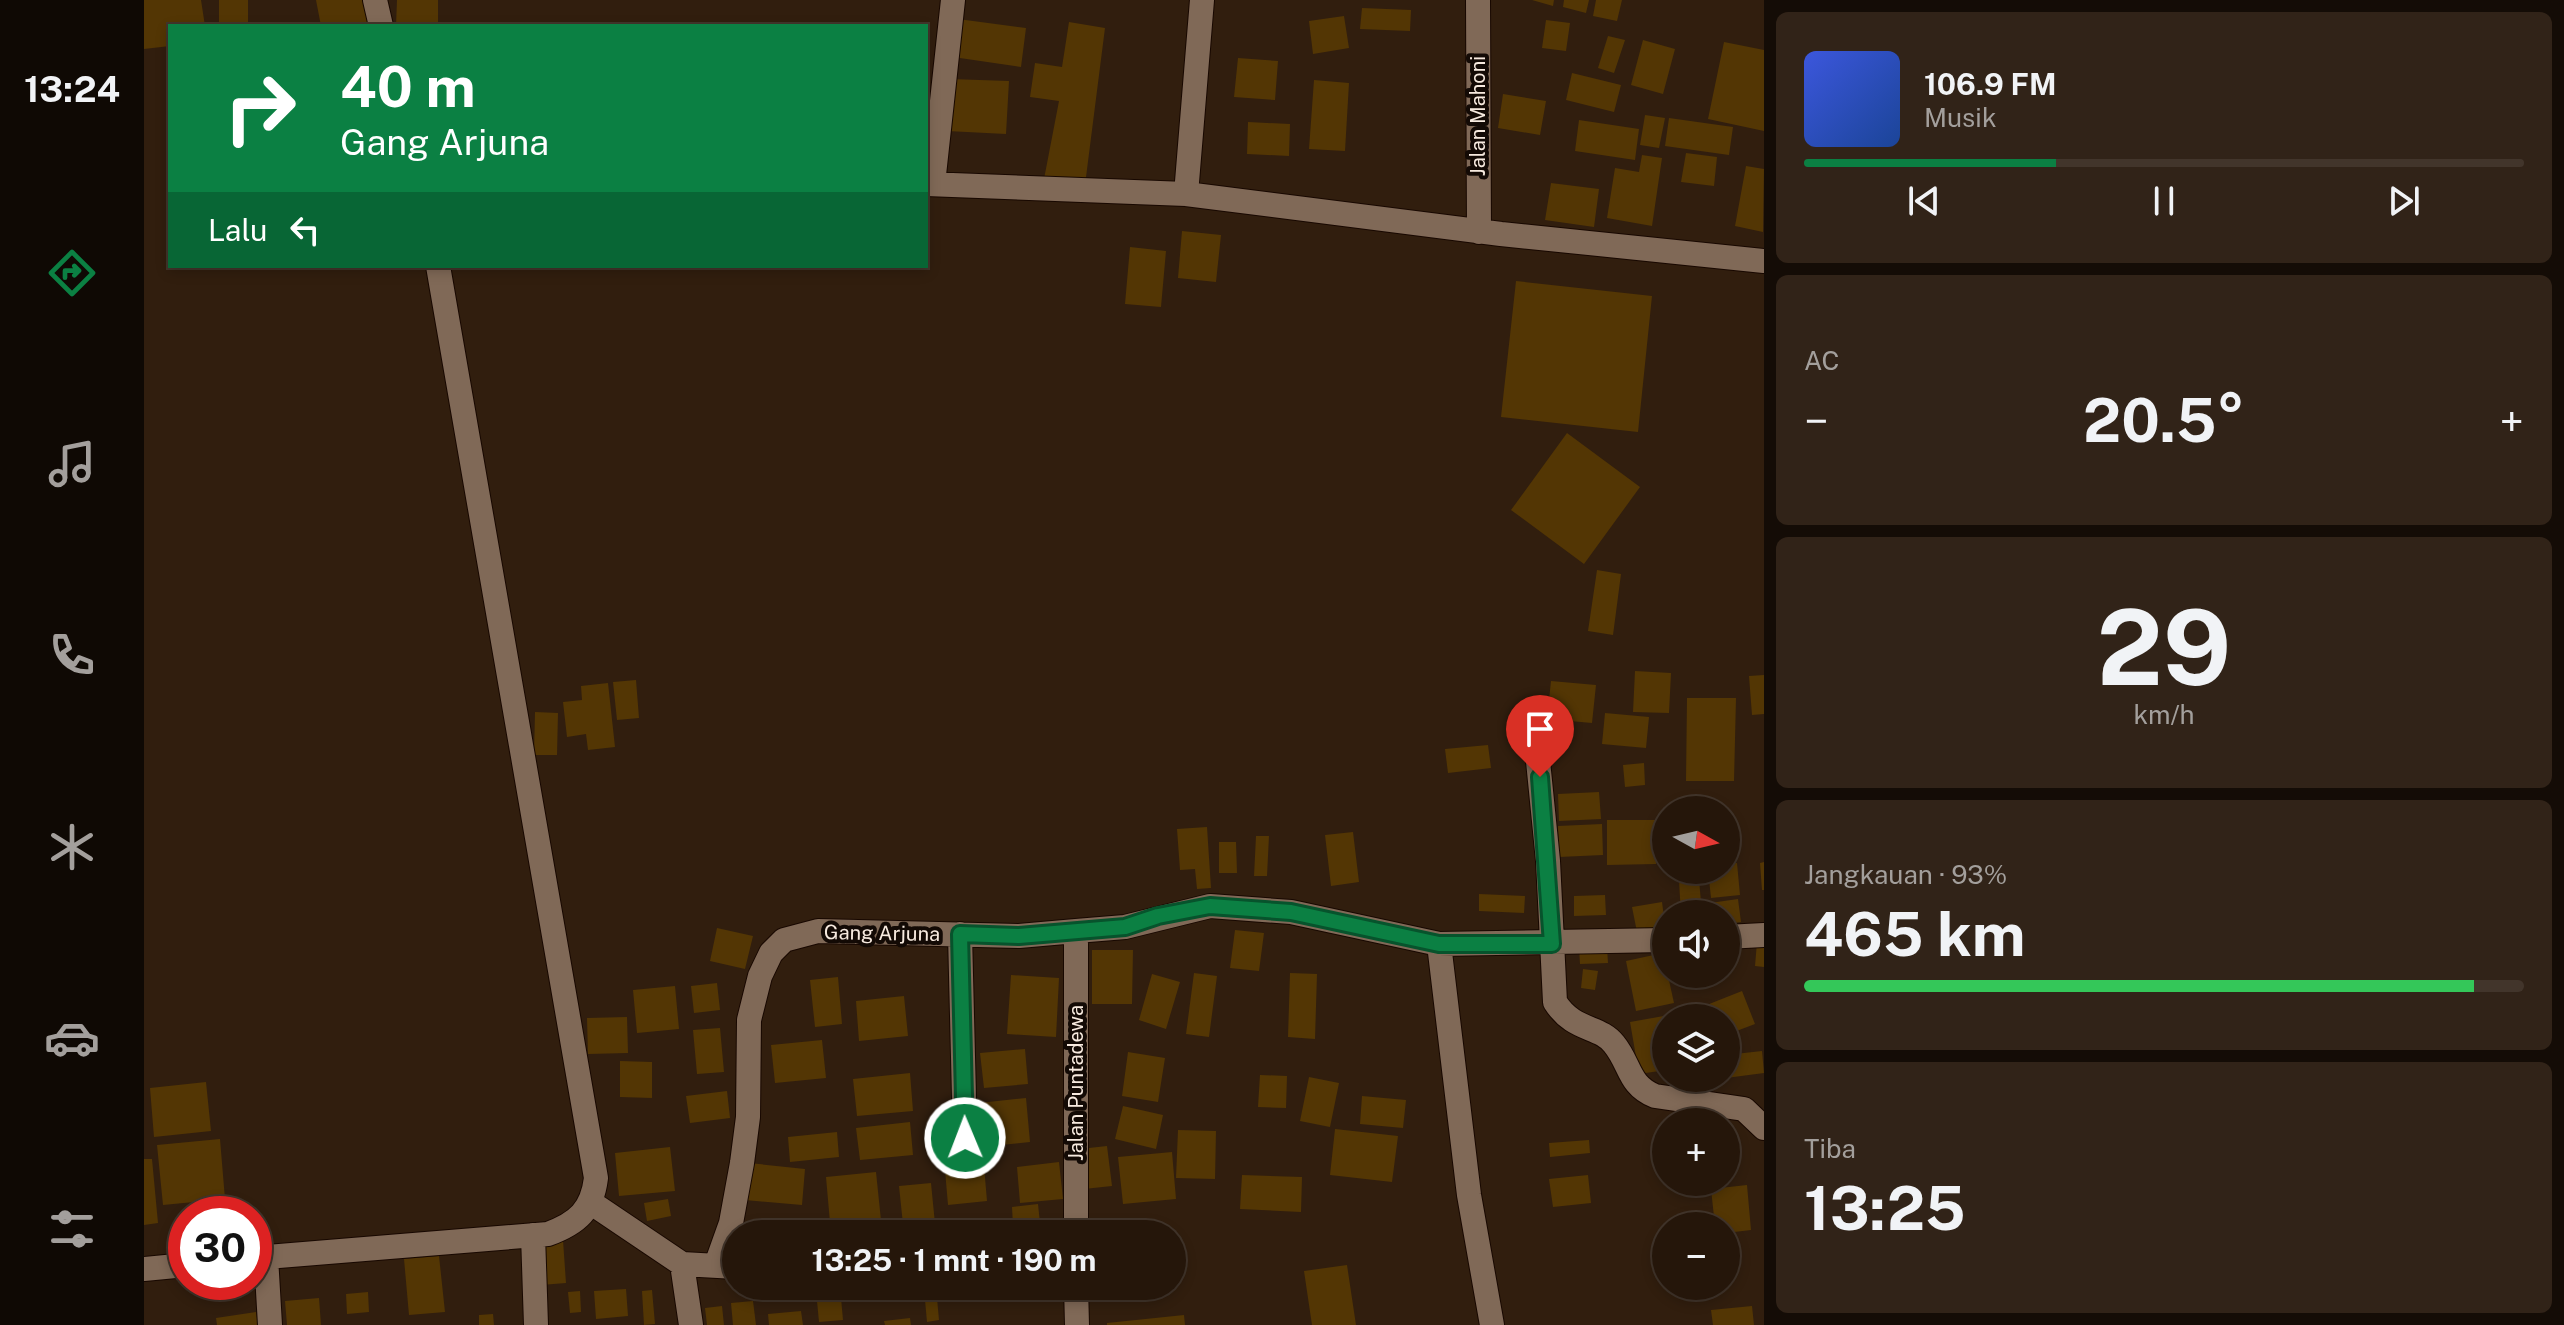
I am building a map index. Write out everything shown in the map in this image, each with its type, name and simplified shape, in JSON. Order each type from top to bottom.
[{"type":"street","points":[[375,0],[381,24]]},
{"type":"street","points":[[953,0],[930,184],[1186,194],[1479,232],[1764,261]]},
{"type":"street","points":[[1186,194],[1202,0]]},
{"type":"street","name":"Jalan Mahoni","points":[[1478,0],[1479,232]]},
{"type":"street","points":[[272,1257],[533,1235],[571,1226],[581,1218],[590,1202],[596,1178],[438,268]]},
{"type":"street","points":[[1534,721],[1548,861],[1555,1002],[1564,1018],[1613,1042],[1632,1081],[1655,1096],[1744,1109],[1764,1128]]},
{"type":"street","name":"Gang Arjuna","points":[[732,1220],[748,1117],[749,1020],[771,953],[784,940],[818,931],[1019,936],[1125,927],[1158,916],[1210,906],[1259,907],[1439,944],[1652,940]]},
{"type":"street","name":"Jalan Puntadewa","points":[[1076,931],[1076,1220]]},
{"type":"street","points":[[960,934],[965,1138]]},
{"type":"street","points":[[1740,936],[1764,935]]},
{"type":"street","points":[[1439,944],[1469,1195],[1492,1325]]},
{"type":"street","points":[[590,1202],[682,1264],[722,1266]]},
{"type":"street","points":[[533,1235],[536,1325]]},
{"type":"street","points":[[682,1264],[691,1325]]},
{"type":"street","points":[[144,1269],[168,1267]]},
{"type":"street","points":[[266,1300],[270,1325]]},
{"type":"street","points":[[1076,1300],[1077,1325]]},
{"type":"building","points":[[144,0],[201,0],[205,24],[168,24],[168,46],[144,49]]},
{"type":"building","points":[[219,0],[248,0],[248,24],[219,24]]},
{"type":"building","points":[[316,0],[364,0],[369,24],[321,24]]},
{"type":"building","points":[[397,0],[438,0],[438,24],[396,24]]},
{"type":"building","points":[[1532,0],[1554,0],[1553,6]]},
{"type":"building","points":[[1564,0],[1589,0],[1586,13],[1563,7]]},
{"type":"building","points":[[1596,0],[1622,0],[1617,21],[1593,16]]},
{"type":"building","points":[[1362,8],[1411,10],[1410,31],[1360,29]]},
{"type":"building","points":[[1344,16],[1349,48],[1313,54],[1309,21]]},
{"type":"building","points":[[958,19],[1026,28],[1021,67],[953,57]]},
{"type":"building","points":[[1546,20],[1570,23],[1566,51],[1542,48]]},
{"type":"building","points":[[1069,22],[1105,28],[1085,185],[1044,179],[1059,101],[1030,97],[1035,63],[1062,67]]},
{"type":"building","points":[[1608,36],[1625,40],[1614,73],[1598,68]]},
{"type":"building","points":[[1643,40],[1675,49],[1663,94],[1631,85]]},
{"type":"building","points":[[1724,42],[1764,50],[1764,131],[1708,119]]},
{"type":"building","points":[[1238,58],[1278,61],[1275,100],[1234,97]]},
{"type":"building","points":[[1572,73],[1621,85],[1614,112],[1566,100]]},
{"type":"building","points":[[950,79],[1009,81],[1006,134],[947,131]]},
{"type":"building","points":[[1314,80],[1349,83],[1345,151],[1309,149]]},
{"type":"building","points":[[1503,94],[1546,101],[1540,135],[1498,128]]},
{"type":"building","points":[[1645,115],[1665,118],[1659,148],[1640,145]]},
{"type":"building","points":[[1669,118],[1733,127],[1729,155],[1665,146]]},
{"type":"building","points":[[1579,120],[1639,129],[1635,160],[1575,151]]},
{"type":"building","points":[[1248,122],[1290,124],[1289,156],[1247,154]]},
{"type":"building","points":[[1686,153],[1717,157],[1714,186],[1681,182]]},
{"type":"building","points":[[1642,155],[1662,158],[1652,226],[1607,218],[1615,168],[1639,172]]},
{"type":"building","points":[[1746,166],[1764,169],[1763,232],[1735,226]]},
{"type":"building","points":[[1551,183],[1599,189],[1594,227],[1545,220]]},
{"type":"building","points":[[1182,231],[1221,235],[1216,282],[1178,278]]},
{"type":"building","points":[[1130,247],[1166,251],[1161,307],[1125,304]]},
{"type":"building","points":[[1516,281],[1652,296],[1638,432],[1501,417]]},
{"type":"building","points":[[1567,433],[1640,487],[1584,564],[1511,510]]},
{"type":"building","points":[[1597,570],[1621,574],[1613,635],[1588,631]]},
{"type":"building","points":[[1635,671],[1671,673],[1669,713],[1633,712]]},
{"type":"building","points":[[1764,675],[1764,714],[1752,715],[1749,676]]},
{"type":"building","points":[[636,680],[639,718],[617,720],[613,682]]},
{"type":"building","points":[[1551,681],[1596,685],[1592,723],[1547,719]]},
{"type":"building","points":[[608,683],[615,747],[588,750],[586,734],[567,737],[563,702],[582,700],[581,686]]},
{"type":"building","points":[[1687,698],[1736,698],[1734,781],[1686,781]]},
{"type":"building","points":[[535,712],[558,713],[557,755],[534,755]]},
{"type":"building","points":[[1605,713],[1649,717],[1646,748],[1602,744]]},
{"type":"building","points":[[1488,745],[1491,768],[1448,773],[1445,749]]},
{"type":"building","points":[[1644,763],[1645,785],[1625,787],[1623,765]]},
{"type":"building","points":[[1599,792],[1601,819],[1559,821],[1558,794]]},
{"type":"building","points":[[1607,820],[1652,820],[1652,864],[1607,865]]},
{"type":"building","points":[[1602,824],[1603,855],[1559,857],[1558,826]]},
{"type":"building","points":[[1207,827],[1211,888],[1197,889],[1195,869],[1180,870],[1177,829]]},
{"type":"building","points":[[1353,832],[1359,882],[1331,886],[1325,835]]},
{"type":"building","points":[[1256,836],[1269,836],[1267,876],[1254,876]]},
{"type":"building","points":[[1219,842],[1236,842],[1237,873],[1219,873]]},
{"type":"building","points":[[1764,862],[1764,890],[1762,890],[1760,863]]},
{"type":"building","points":[[1679,884],[1699,884],[1701,900],[1680,900]]},
{"type":"building","points":[[1710,884],[1739,884],[1740,895],[1711,898]]},
{"type":"building","points":[[1479,894],[1525,896],[1524,913],[1479,911]]},
{"type":"building","points":[[1605,895],[1606,915],[1574,916],[1574,896]]},
{"type":"building","points":[[1652,904],[1652,934],[1638,937],[1632,907]]},
{"type":"building","points":[[717,928],[753,936],[745,969],[710,961]]},
{"type":"building","points":[[1235,930],[1264,933],[1259,971],[1230,968]]},
{"type":"building","points":[[1757,942],[1764,943],[1764,967],[1755,966]]},
{"type":"building","points":[[1607,947],[1608,963],[1580,964],[1579,948]]},
{"type":"building","points":[[1092,950],[1133,950],[1132,1004],[1092,1004]]},
{"type":"building","points":[[1652,955],[1652,988],[1671,988],[1674,1003],[1652,1004],[1652,1008],[1636,1011],[1626,961]]},
{"type":"building","points":[[1583,969],[1598,971],[1595,990],[1581,988]]},
{"type":"building","points":[[1194,973],[1217,976],[1209,1037],[1186,1034]]},
{"type":"building","points":[[1290,973],[1317,974],[1315,1039],[1288,1037]]},
{"type":"building","points":[[1152,974],[1180,982],[1166,1029],[1139,1020]]},
{"type":"building","points":[[1011,975],[1059,978],[1056,1037],[1007,1034]]},
{"type":"building","points":[[838,977],[842,1024],[815,1027],[810,980]]},
{"type":"building","points":[[717,983],[720,1010],[694,1013],[691,986]]},
{"type":"building","points":[[675,986],[679,1029],[637,1033],[633,990]]},
{"type":"building","points":[[1742,991],[1755,1024],[1740,1030],[1740,1004],[1709,1004]]},
{"type":"building","points":[[904,996],[908,1036],[859,1041],[856,1001]]},
{"type":"building","points":[[627,1017],[628,1053],[588,1054],[587,1018]]},
{"type":"building","points":[[1652,1018],[1652,1072],[1639,1074],[1630,1022]]},
{"type":"building","points":[[720,1028],[724,1072],[697,1074],[693,1030]]},
{"type":"building","points":[[822,1040],[826,1078],[775,1083],[771,1045]]},
{"type":"building","points":[[1025,1049],[1028,1084],[984,1088],[980,1053]]},
{"type":"building","points":[[1762,1051],[1764,1073],[1740,1076],[1740,1053]]},
{"type":"building","points":[[1128,1052],[1165,1058],[1158,1102],[1122,1096]]},
{"type":"building","points":[[620,1061],[652,1062],[652,1098],[620,1097]]},
{"type":"building","points":[[910,1073],[913,1111],[857,1116],[853,1079]]},
{"type":"building","points":[[1260,1075],[1287,1076],[1286,1108],[1258,1107]]},
{"type":"building","points":[[1309,1077],[1339,1083],[1330,1127],[1300,1121]]},
{"type":"building","points":[[206,1082],[211,1131],[154,1137],[150,1088]]},
{"type":"building","points":[[727,1091],[730,1118],[690,1123],[686,1096]]},
{"type":"building","points":[[1362,1096],[1406,1100],[1403,1128],[1360,1124]]},
{"type":"building","points":[[1026,1098],[1030,1142],[983,1147],[979,1103]]},
{"type":"building","points":[[1123,1106],[1163,1115],[1156,1149],[1115,1139]]},
{"type":"building","points":[[910,1122],[913,1155],[860,1160],[856,1128]]},
{"type":"building","points":[[1335,1129],[1398,1136],[1392,1182],[1330,1175]]},
{"type":"building","points":[[1178,1130],[1216,1131],[1215,1179],[1176,1178]]},
{"type":"building","points":[[837,1132],[839,1157],[790,1162],[788,1137]]},
{"type":"building","points":[[220,1139],[225,1196],[168,1196],[168,1205],[163,1205],[157,1145]]},
{"type":"building","points":[[1589,1140],[1590,1153],[1550,1157],[1549,1143]]},
{"type":"building","points":[[1107,1146],[1112,1186],[1084,1189],[1080,1149]]},
{"type":"building","points":[[670,1147],[675,1191],[619,1196],[615,1153]]},
{"type":"building","points":[[1172,1152],[1176,1199],[1123,1204],[1118,1157]]},
{"type":"building","points":[[144,1159],[152,1159],[158,1223],[144,1225]]},
{"type":"building","points":[[1059,1162],[1063,1199],[1020,1203],[1017,1167]]},
{"type":"building","points":[[749,1163],[805,1169],[802,1205],[745,1200]]},
{"type":"building","points":[[984,1166],[987,1201],[948,1205],[945,1170]]},
{"type":"building","points":[[876,1172],[881,1220],[830,1220],[826,1177]]},
{"type":"building","points":[[1242,1175],[1302,1177],[1301,1212],[1240,1209]]},
{"type":"building","points":[[1588,1175],[1591,1203],[1553,1207],[1549,1179]]},
{"type":"building","points":[[931,1183],[935,1220],[903,1220],[899,1186]]},
{"type":"building","points":[[1747,1185],[1751,1230],[1740,1231],[1740,1212],[1713,1212],[1712,1196],[1740,1196],[1740,1186]]},
{"type":"building","points":[[668,1199],[671,1216],[647,1221],[644,1203]]},
{"type":"building","points":[[1038,1204],[1040,1220],[1013,1220],[1012,1207]]},
{"type":"building","points":[[563,1240],[566,1283],[541,1285],[537,1243]]},
{"type":"building","points":[[439,1256],[445,1312],[409,1315],[404,1259]]},
{"type":"building","points":[[1347,1265],[1356,1325],[1312,1325],[1304,1271]]},
{"type":"building","points":[[626,1289],[628,1316],[596,1319],[594,1291]]},
{"type":"building","points":[[652,1290],[655,1324],[644,1325],[642,1291]]},
{"type":"building","points":[[580,1291],[581,1312],[570,1313],[568,1292]]},
{"type":"building","points":[[368,1292],[369,1312],[347,1314],[346,1294]]},
{"type":"building","points":[[319,1298],[321,1325],[287,1325],[285,1301]]},
{"type":"building","points":[[841,1300],[843,1320],[819,1322],[817,1301]]},
{"type":"building","points":[[925,1300],[937,1300],[939,1320],[927,1322]]},
{"type":"building","points":[[753,1301],[756,1325],[733,1325],[731,1303]]},
{"type":"building","points":[[722,1306],[724,1325],[707,1325],[705,1308]]},
{"type":"building","points":[[1752,1306],[1754,1325],[1713,1325],[1711,1310]]},
{"type":"building","points":[[801,1311],[803,1325],[769,1325],[768,1314]]},
{"type":"building","points":[[256,1312],[258,1325],[217,1325],[216,1318]]},
{"type":"building","points":[[493,1314],[494,1325],[479,1325],[479,1315]]},
{"type":"building","points":[[1184,1315],[1185,1325],[1107,1325],[1107,1323]]},
{"type":"building","points":[[910,1318],[911,1325],[885,1325],[884,1321]]},
{"type":"route","points":[[965,1138],[960,934],[1019,936],[1125,927],[1158,916],[1210,906],[1259,907],[1291,912],[1439,944],[1552,944],[1540,777]]}]
